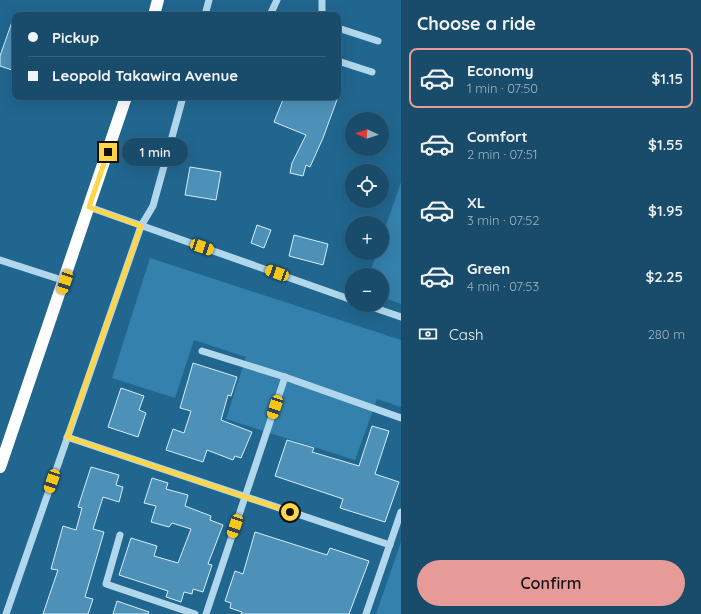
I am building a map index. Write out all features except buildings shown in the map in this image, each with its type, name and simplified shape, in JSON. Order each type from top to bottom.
[{"type":"highway","points":[[155,12],[158,0]]},
{"type":"highway","points":[[0,467],[65,282],[125,100]]},
{"type":"street","points":[[206,12],[210,0]]},
{"type":"street","points":[[271,12],[277,0]]},
{"type":"street","points":[[322,0],[322,12]]},
{"type":"street","points":[[341,29],[378,41]]},
{"type":"street","points":[[341,62],[372,72]]},
{"type":"street","points":[[6,614],[141,226],[153,206],[182,100]]},
{"type":"street","points":[[89,207],[345,298]]},
{"type":"street","points":[[0,260],[65,282]]},
{"type":"street","points":[[386,312],[401,317]]},
{"type":"street","points":[[202,351],[285,377],[401,418]]},
{"type":"street","points":[[206,614],[285,377]]},
{"type":"street","points":[[67,437],[390,545]]},
{"type":"street","points":[[366,614],[401,512]]},
{"type":"street","points":[[120,535],[106,584],[195,614]]},
{"type":"shaded area","points":[[401,182],[401,304],[389,300],[389,268],[372,268],[374,260],[389,260],[389,217]]},
{"type":"shaded area","points":[[150,258],[401,340],[401,407],[377,399],[355,460],[226,419],[246,357],[194,340],[175,398],[112,378]]},
{"type":"shaded area","points":[[401,542],[401,614],[376,614]]},
{"type":"route","points":[[108,152],[89,207],[141,226],[67,437],[290,512]]}]
